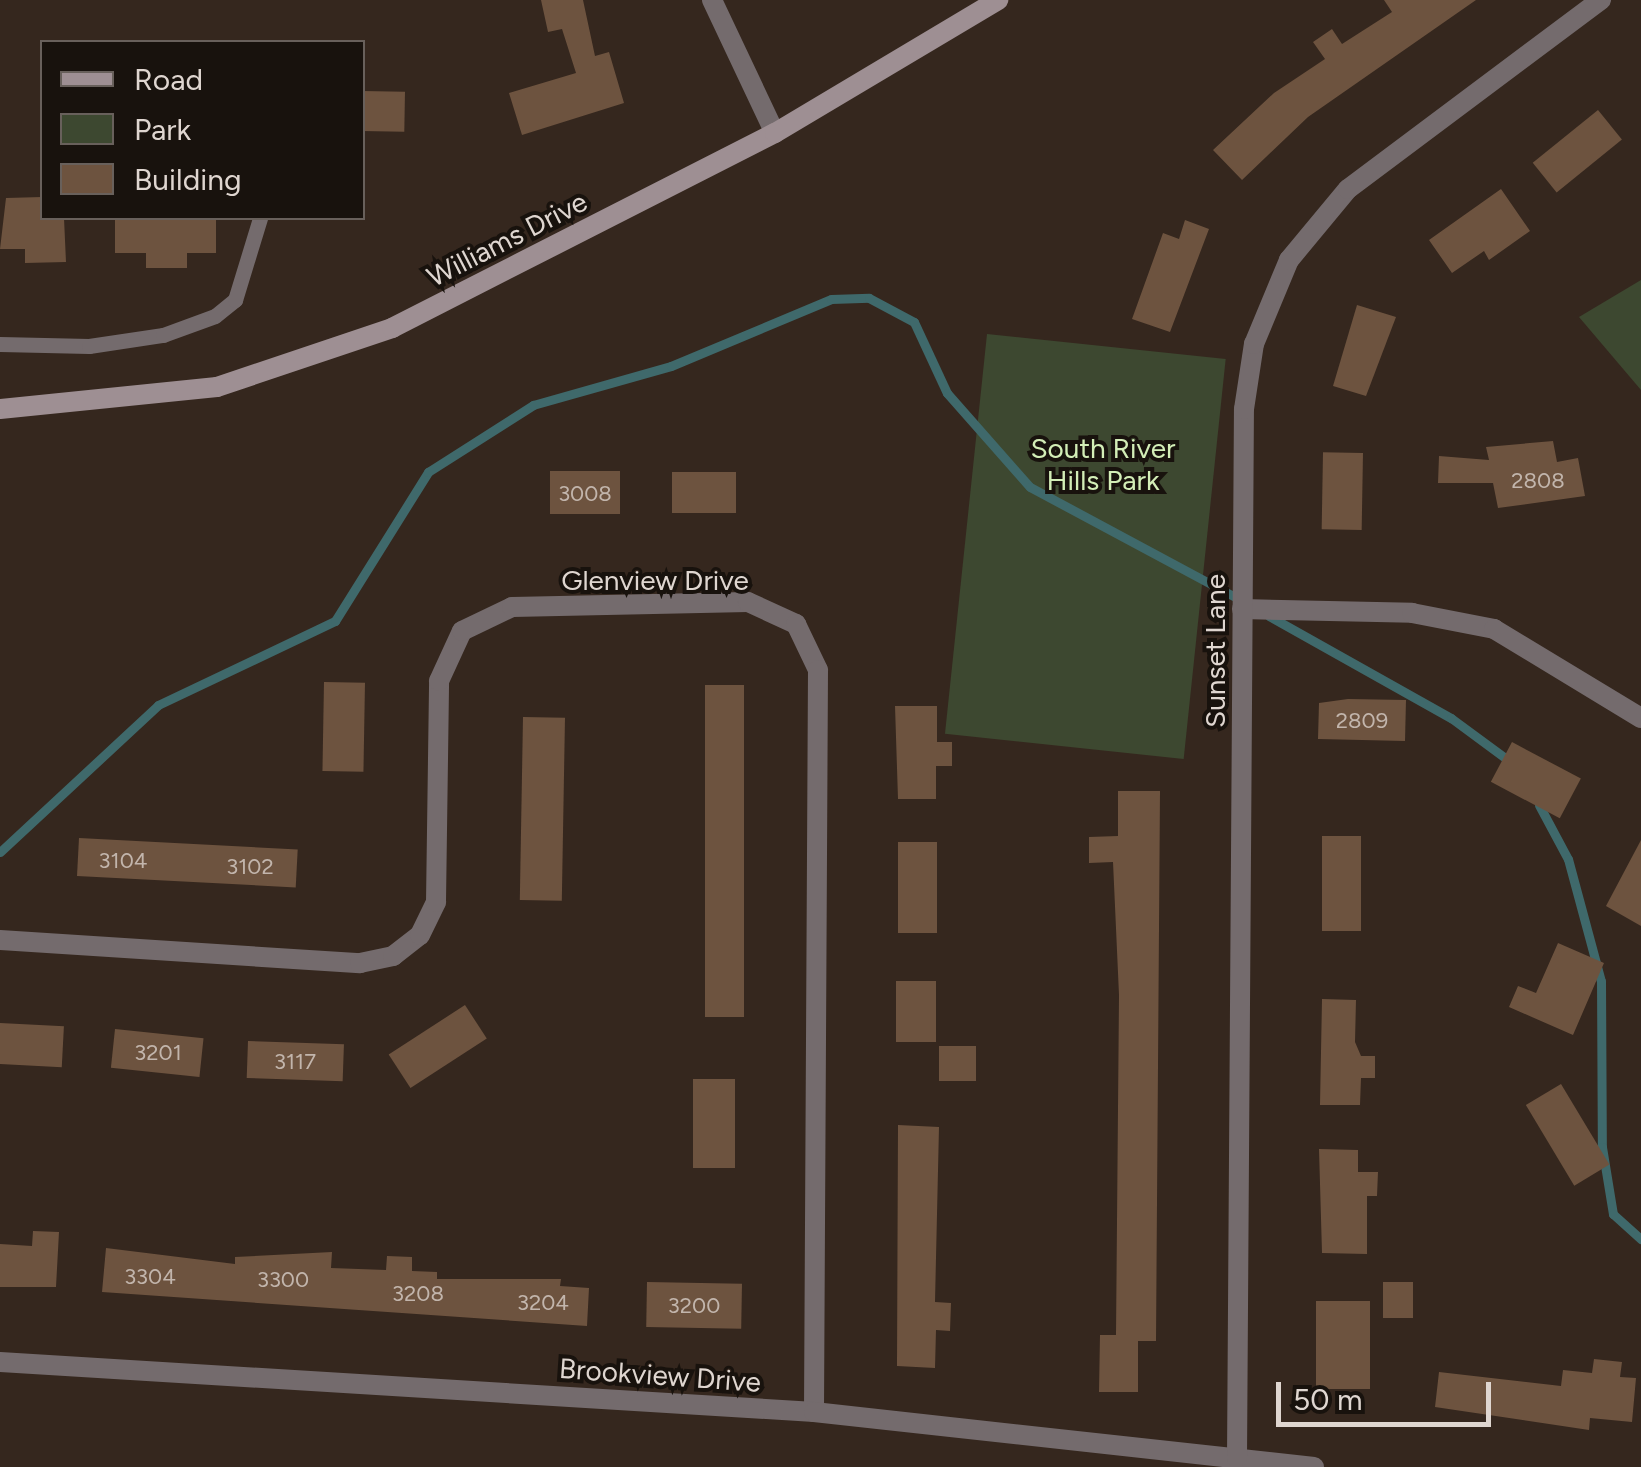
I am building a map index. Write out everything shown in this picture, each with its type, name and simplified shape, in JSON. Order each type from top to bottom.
[{"type":"main road","name":"Williams Drive","points":[[0,408],[216,387],[392,328],[776,133],[998,0]]},
{"type":"street","points":[[712,0],[776,133]]},
{"type":"street","name":"Sunset Lane","points":[[1237,1458],[1244,409],[1254,344],[1289,260],[1348,189],[1601,0]]},
{"type":"street","name":"Glenview Drive","points":[[0,940],[360,963],[393,956],[420,935],[436,902],[439,681],[462,631],[512,608],[748,602],[796,624],[818,670],[814,1412]]},
{"type":"street","points":[[1242,609],[1412,613],[1494,630],[1641,718]]},
{"type":"street","name":"Brookview Drive","points":[[0,1362],[814,1412],[1314,1467]]},
{"type":"lane","points":[[0,344],[89,346],[163,335],[215,316],[235,300],[259,220]]},
{"type":"green space","points":[[1641,280],[1641,390],[1579,317]]},
{"type":"green space","name":"South River Hills Park","points":[[987,334],[1226,359],[1184,759],[945,734]]},
{"type":"building","points":[[541,0],[583,0],[595,56],[609,52],[624,103],[522,135],[509,93],[576,73],[562,29],[548,32]]},
{"type":"building","points":[[1384,0],[1476,0],[1308,117],[1242,180],[1213,150],[1274,93],[1325,59],[1313,42],[1332,29],[1342,44],[1392,12]]},
{"type":"building","points":[[365,91],[405,92],[404,132],[365,131]]},
{"type":"building","points":[[1598,110],[1622,140],[1557,192],[1533,163]]},
{"type":"building","points":[[1501,189],[1530,231],[1489,260],[1484,251],[1452,273],[1429,240]]},
{"type":"building","points":[[40,197],[40,220],[64,220],[66,262],[25,263],[25,249],[0,249],[6,198]]},
{"type":"building","points":[[115,220],[216,220],[216,253],[187,253],[187,268],[146,268],[146,253],[115,253]]},
{"type":"building","points":[[1185,220],[1209,229],[1170,332],[1132,319],[1163,233],[1179,239]]},
{"type":"building","points":[[1357,305],[1396,317],[1366,396],[1333,386]]},
{"type":"building","points":[[1553,441],[1557,462],[1578,458],[1585,496],[1498,508],[1493,483],[1438,483],[1439,456],[1489,460],[1486,447]]},
{"type":"building","points":[[1323,452],[1363,453],[1362,530],[1322,529]]},
{"type":"building","points":[[550,471],[620,471],[620,514],[550,514]]},
{"type":"building","points":[[672,472],[736,472],[736,513],[672,513]]},
{"type":"building","points":[[324,682],[365,683],[363,772],[322,771]]},
{"type":"building","points":[[705,685],[744,685],[744,1017],[705,1017]]},
{"type":"building","points":[[1406,700],[1405,741],[1318,739],[1319,703]]},
{"type":"building","points":[[895,706],[937,706],[937,742],[952,742],[952,766],[936,766],[936,799],[898,799]]},
{"type":"building","points":[[523,717],[565,718],[562,901],[520,900]]},
{"type":"building","points":[[1512,742],[1581,779],[1560,818],[1491,782]]},
{"type":"building","points":[[1118,791],[1160,791],[1156,1341],[1138,1341],[1138,1392],[1099,1392],[1100,1335],[1116,1335],[1119,995],[1113,862],[1089,863],[1089,837],[1118,836]]},
{"type":"building","points":[[1322,836],[1361,836],[1361,931],[1322,931]]},
{"type":"building","points":[[79,838],[298,849],[296,887],[77,876]]},
{"type":"building","points":[[1641,840],[1641,926],[1606,906]]},
{"type":"building","points":[[898,842],[937,842],[937,933],[898,933]]},
{"type":"building","points":[[1558,943],[1604,963],[1573,1035],[1509,1007],[1518,986],[1536,993]]},
{"type":"building","points":[[896,981],[936,981],[936,1042],[896,1042]]},
{"type":"building","points":[[1322,999],[1356,1000],[1355,1042],[1361,1056],[1375,1056],[1375,1078],[1361,1078],[1360,1105],[1320,1105]]},
{"type":"building","points":[[465,1005],[487,1039],[410,1088],[389,1055]]},
{"type":"building","points":[[0,1023],[64,1026],[62,1067],[0,1064]]},
{"type":"building","points":[[115,1029],[204,1038],[199,1077],[111,1068]]},
{"type":"building","points":[[248,1041],[344,1044],[343,1081],[247,1078]]},
{"type":"building","points":[[939,1046],[976,1046],[976,1081],[939,1081]]},
{"type":"building","points":[[693,1079],[735,1079],[735,1168],[693,1168]]},
{"type":"building","points":[[1561,1084],[1609,1165],[1574,1186],[1526,1105]]},
{"type":"building","points":[[898,1125],[939,1127],[935,1302],[951,1303],[950,1331],[936,1330],[935,1368],[897,1366]]},
{"type":"building","points":[[1319,1149],[1358,1150],[1358,1172],[1378,1172],[1377,1196],[1367,1196],[1367,1254],[1322,1253]]},
{"type":"building","points":[[33,1231],[59,1232],[56,1287],[0,1287],[0,1244],[32,1246]]},
{"type":"building","points":[[106,1248],[235,1264],[235,1257],[332,1252],[331,1268],[386,1270],[387,1256],[412,1257],[412,1271],[437,1272],[437,1279],[561,1279],[560,1286],[589,1288],[587,1326],[102,1292]]},
{"type":"building","points":[[647,1282],[742,1284],[741,1329],[646,1327]]},
{"type":"building","points":[[1383,1282],[1413,1282],[1413,1318],[1383,1318]]},
{"type":"building","points":[[1316,1301],[1370,1301],[1370,1389],[1316,1389]]},
{"type":"building","points":[[1594,1359],[1622,1362],[1620,1377],[1636,1378],[1632,1422],[1590,1418],[1589,1430],[1435,1407],[1439,1372],[1561,1386],[1563,1370],[1592,1373]]},
{"type":"waterway","points":[[0,852],[158,705],[335,621],[428,472],[533,405],[671,366],[831,299],[869,298],[914,322],[947,393],[1030,487],[1243,601]]},
{"type":"waterway","points":[[1269,616],[1451,718],[1512,763]]},
{"type":"waterway","points":[[1539,805],[1568,859],[1601,981],[1602,1147],[1613,1214],[1641,1239]]}]
